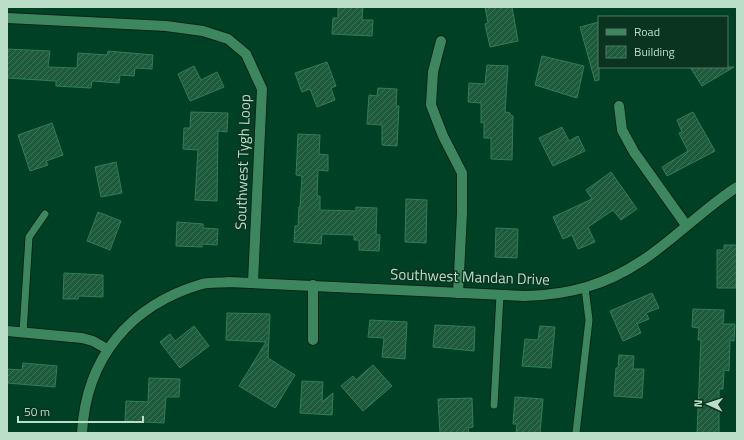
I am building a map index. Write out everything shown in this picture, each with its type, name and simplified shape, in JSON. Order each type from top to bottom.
[{"type":"street","name":"Southwest Tygh Loop","points":[[7,18],[166,26],[203,31],[228,39],[246,54],[262,89],[253,282]]},
{"type":"street","points":[[441,42],[433,72],[430,105],[443,136],[462,174],[462,213],[458,293]]},
{"type":"street","points":[[620,106],[622,130],[634,152],[686,226]]},
{"type":"street","name":"Southwest Mandan Drive","points":[[82,433],[88,397],[96,371],[107,349],[126,327],[149,308],[175,294],[203,284],[253,282],[500,295],[550,295],[585,288],[602,282],[643,260],[719,199],[737,187]]},
{"type":"street","points":[[313,285],[313,340]]},
{"type":"street","points":[[7,331],[82,338],[93,341],[107,349]]},
{"type":"lane","points":[[23,332],[29,237],[45,214]]},
{"type":"lane","points":[[576,433],[589,320],[585,288]]},
{"type":"lane","points":[[494,405],[500,295]]},
{"type":"building","points":[[338,7],[363,7],[362,20],[373,20],[372,36],[332,34],[333,18],[338,18]]},
{"type":"building","points":[[485,7],[512,7],[518,41],[490,47],[485,24],[488,23]]},
{"type":"building","points":[[598,22],[599,80],[595,81],[580,27]]},
{"type":"building","points":[[7,49],[50,51],[48,67],[77,68],[78,53],[107,55],[108,51],[153,55],[152,69],[135,68],[134,76],[120,75],[119,83],[92,81],[91,88],[56,86],[56,81],[7,78]]},
{"type":"building","points":[[542,56],[584,66],[577,98],[535,85]]},
{"type":"building","points":[[327,62],[336,86],[331,88],[335,100],[317,107],[310,89],[302,92],[295,73]]},
{"type":"building","points":[[487,65],[508,66],[505,112],[510,113],[510,115],[513,116],[512,160],[491,159],[491,138],[484,138],[484,122],[481,123],[481,103],[468,102],[469,83],[485,84]]},
{"type":"building","points":[[194,66],[201,80],[217,72],[224,87],[190,101],[178,74]]},
{"type":"building","points":[[734,67],[702,86],[691,68]]},
{"type":"building","points":[[378,88],[397,89],[396,106],[399,106],[397,146],[382,145],[382,125],[367,124],[369,95],[377,96]]},
{"type":"building","points":[[191,112],[228,113],[227,132],[218,131],[217,201],[195,200],[198,150],[183,149],[184,128],[190,128]]},
{"type":"building","points":[[693,112],[715,151],[667,176],[662,167],[688,151],[679,133],[682,132],[677,120]]},
{"type":"building","points":[[52,123],[63,155],[46,161],[48,165],[30,171],[18,135]]},
{"type":"building","points":[[562,127],[569,141],[578,136],[585,151],[553,166],[539,138]]},
{"type":"building","points":[[298,134],[320,135],[319,154],[328,155],[328,171],[318,170],[317,196],[320,196],[320,210],[356,211],[356,207],[377,208],[376,234],[380,235],[379,251],[359,250],[359,240],[354,240],[354,235],[322,234],[321,244],[294,242],[295,226],[298,226],[302,176],[296,175]]},
{"type":"building","points":[[116,162],[122,193],[101,197],[95,167]]},
{"type":"building","points":[[611,172],[637,209],[621,220],[613,210],[588,227],[595,242],[578,249],[572,235],[563,239],[553,217],[592,199],[586,190]]},
{"type":"building","points":[[406,199],[427,200],[426,243],[405,242]]},
{"type":"building","points":[[98,212],[121,221],[110,250],[87,241]]},
{"type":"building","points":[[177,222],[203,224],[203,228],[218,229],[217,245],[202,244],[202,247],[176,246]]},
{"type":"building","points":[[496,228],[518,229],[517,258],[495,257]]},
{"type":"building","points":[[724,245],[737,245],[736,288],[717,288],[717,250],[724,250]]},
{"type":"building","points":[[64,273],[103,275],[103,297],[79,296],[78,299],[63,299]]},
{"type":"building","points":[[652,293],[659,308],[646,313],[649,319],[637,324],[641,333],[623,341],[610,311]]},
{"type":"building","points":[[693,309],[724,310],[723,324],[735,324],[734,341],[730,340],[729,371],[724,370],[723,389],[719,389],[719,433],[697,433],[701,340],[698,340],[699,328],[692,327]]},
{"type":"building","points":[[227,313],[270,314],[268,358],[295,375],[275,408],[239,386],[266,342],[226,340]]},
{"type":"building","points":[[370,320],[407,322],[405,359],[382,357],[384,338],[368,337]]},
{"type":"building","points":[[435,325],[475,327],[474,351],[433,347]]},
{"type":"building","points":[[194,326],[209,346],[180,368],[160,342],[170,334],[175,341]]},
{"type":"building","points":[[540,326],[555,327],[551,368],[522,366],[525,339],[538,340]]},
{"type":"building","points":[[619,355],[634,356],[633,369],[644,369],[642,398],[614,396],[616,368],[618,368]]},
{"type":"building","points":[[23,363],[57,366],[55,387],[7,383],[7,369],[22,370]]},
{"type":"building","points":[[373,365],[392,386],[363,411],[341,386],[353,376],[356,380]]},
{"type":"building","points":[[149,378],[180,379],[179,397],[166,397],[164,423],[125,421],[126,401],[148,402]]},
{"type":"building","points":[[302,381],[323,382],[322,402],[333,393],[332,415],[300,413]]},
{"type":"building","points":[[515,397],[543,399],[540,433],[516,433],[517,424],[513,424]]},
{"type":"building","points":[[472,398],[473,427],[468,428],[469,433],[440,433],[438,399]]}]
